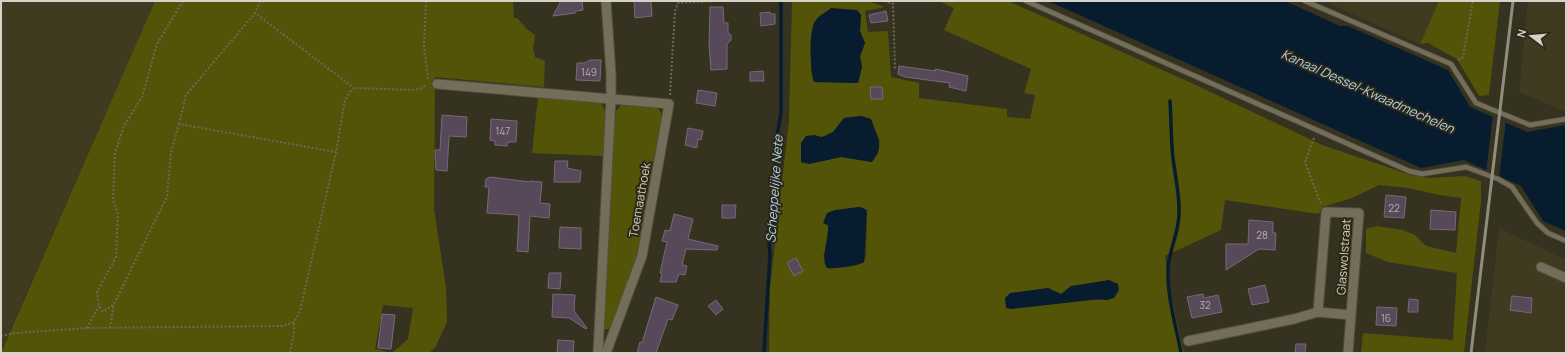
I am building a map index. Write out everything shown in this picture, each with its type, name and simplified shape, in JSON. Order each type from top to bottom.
[{"type":"street","points":[[598,353],[611,98],[611,74],[606,1]]},
{"type":"street","points":[[437,84],[669,104]]},
{"type":"street","name":"Toemaathoek","points":[[606,353],[642,256],[669,104]]},
{"type":"street","name":"Glaswolstraat","points":[[1318,312],[1326,212],[1359,213],[1348,353]]},
{"type":"street","points":[[1541,267],[1566,278]]},
{"type":"street","points":[[1188,341],[1294,319],[1318,312],[1351,315]]},
{"type":"lane","points":[[1026,1],[1409,171],[1422,174],[1466,167],[1498,180],[1512,187],[1537,223],[1548,233],[1566,241]]},
{"type":"lane","points":[[1305,1],[1451,64],[1476,103],[1530,125],[1566,119]]},
{"type":"path","points":[[114,304],[103,312],[99,306],[97,292],[116,257],[118,214],[113,200],[115,153],[124,126],[142,97],[157,44],[184,1]]},
{"type":"path","points":[[110,328],[114,304],[166,197],[172,152],[186,95],[255,13],[260,1]]},
{"type":"path","points":[[255,13],[354,88],[415,90],[422,88],[428,83],[424,46],[426,1]]},
{"type":"path","points":[[669,104],[675,11],[678,3],[714,1]]},
{"type":"path","points":[[884,1],[893,4],[895,69]]},
{"type":"path","points":[[1451,64],[1463,57],[1472,1]]},
{"type":"path","points":[[290,353],[294,332],[294,322],[300,311],[308,282],[336,152],[345,100],[354,88]]},
{"type":"path","points":[[179,124],[336,152]]},
{"type":"path","points":[[1317,130],[1305,162],[1321,204],[1326,212]]},
{"type":"path","points":[[87,328],[99,306]]},
{"type":"path","points":[[1,336],[16,333],[87,328],[284,326],[294,322]]},
{"type":"shaded area","points":[[1,1],[155,1],[1,351]]},
{"type":"shaded area","points":[[155,1],[513,1],[514,18],[517,18],[535,35],[533,49],[535,57],[545,61],[544,87],[435,77],[434,209],[446,288],[447,322],[435,348],[429,353],[392,353],[1,353]],"holes":[[[383,305],[413,308],[408,339],[392,353],[375,349]]]},
{"type":"shaded area","points":[[867,1],[885,7],[865,11],[868,32],[888,31],[891,77],[919,83],[919,98],[1007,109],[1007,117],[1030,119],[1035,95],[1024,93],[1031,69],[944,30],[954,8],[939,1],[1008,1],[1187,81],[1322,145],[1411,175],[1430,178],[1464,176],[1481,181],[1481,201],[1464,353],[1361,353],[1363,333],[1453,340],[1457,273],[1388,262],[1366,253],[1366,229],[1377,226],[1403,230],[1415,235],[1426,246],[1456,253],[1461,198],[1408,188],[1379,185],[1352,198],[1322,207],[1319,214],[1225,200],[1221,230],[1165,256],[1172,300],[1184,353],[769,353],[770,288],[789,120],[792,2]],"holes":[[[850,10],[857,10],[861,15],[860,31],[865,43],[860,56],[862,67],[858,83],[814,82],[811,72],[812,46]],[[862,116],[871,119],[880,141],[872,162],[841,157],[809,164],[814,135],[822,138],[833,132],[844,118]],[[853,208],[864,208],[867,214],[866,257],[864,262],[844,267],[823,256],[827,245],[828,233],[828,225],[823,223]],[[1109,280],[1107,300],[1005,298],[1051,291],[1061,294]]]},
{"type":"shaded area","points":[[1323,1],[1439,1],[1420,44]]},
{"type":"shaded area","points":[[1439,1],[1500,1],[1489,95],[1479,96],[1457,59],[1428,43],[1420,44]]},
{"type":"shaded area","points":[[1528,1],[1566,1],[1566,112],[1519,92]]},
{"type":"shaded area","points":[[538,96],[600,102],[606,112],[603,156],[532,153]]},
{"type":"shaded area","points":[[622,104],[655,106],[661,112],[662,121],[638,255],[611,329],[604,329],[614,130],[616,111]]},
{"type":"shaded area","points":[[1499,228],[1566,260],[1566,353],[1485,353]]},
{"type":"water","name":"Kanaal Dessel-Kwaadmechelen","points":[[1048,1],[1285,1],[1340,26],[1348,26],[1448,70],[1470,107],[1527,132],[1566,125],[1566,231],[1543,221],[1521,186],[1464,160],[1421,168]]},
{"type":"water","points":[[831,8],[857,10],[861,15],[860,31],[865,43],[860,56],[862,67],[858,83],[814,82],[811,60],[813,25],[817,18]]},
{"type":"water","points":[[861,116],[871,119],[879,141],[878,151],[872,162],[841,157],[809,164],[801,162],[801,143],[806,136],[814,135],[822,137],[833,132],[844,118]]},
{"type":"water","points":[[859,207],[867,210],[864,262],[846,267],[827,268],[824,260],[828,225],[823,223],[827,213],[835,210]]},
{"type":"water","points":[[1109,280],[1118,284],[1119,290],[1114,298],[1107,300],[1100,299],[1011,309],[1006,308],[1005,298],[1010,293],[1048,288],[1061,294],[1071,286]]},
{"type":"pier","points":[[1493,114],[1506,120],[1499,178],[1486,172]]},
{"type":"building","points":[[561,1],[582,1],[583,10],[576,11],[575,13],[553,16]]},
{"type":"building","points":[[634,1],[651,1],[652,16],[635,18]]},
{"type":"building","points":[[710,7],[723,7],[724,23],[728,23],[728,33],[731,35],[731,40],[727,44],[727,69],[711,70],[709,44]]},
{"type":"building","points":[[886,11],[888,21],[871,23],[869,15]]},
{"type":"building","points":[[770,12],[770,14],[775,14],[775,24],[761,26],[760,13]]},
{"type":"building","points":[[590,60],[601,60],[600,81],[576,80],[577,63],[584,63]]},
{"type":"building","points":[[899,66],[935,71],[935,69],[968,76],[966,91],[949,87],[950,83],[905,77],[898,74]]},
{"type":"building","points":[[763,71],[764,81],[750,81],[750,72]]},
{"type":"building","points":[[870,87],[882,87],[883,99],[871,99]]},
{"type":"building","points":[[698,90],[717,93],[715,106],[696,103]]},
{"type":"building","points":[[442,115],[467,117],[466,137],[449,136],[447,171],[436,170],[435,150],[440,150]]},
{"type":"building","points":[[491,119],[517,121],[516,142],[508,142],[507,146],[495,145],[495,141],[490,140]]},
{"type":"building","points":[[688,128],[703,131],[701,140],[698,139],[697,148],[685,145]]},
{"type":"building","points":[[555,161],[568,161],[567,168],[581,171],[580,182],[554,182]]},
{"type":"building","points":[[490,177],[542,182],[540,203],[550,204],[549,218],[530,216],[528,252],[517,251],[519,215],[487,213],[489,187],[485,187],[486,179]]},
{"type":"building","points":[[1386,195],[1406,197],[1404,218],[1384,217]]},
{"type":"building","points":[[722,205],[736,205],[735,218],[722,218]]},
{"type":"building","points":[[1431,210],[1456,212],[1455,230],[1430,229]]},
{"type":"building","points":[[674,214],[693,219],[688,239],[718,246],[717,250],[686,249],[682,265],[687,266],[685,275],[679,274],[676,282],[660,282],[662,273],[660,273],[667,242],[662,241],[665,230],[670,231]]},
{"type":"building","points":[[1249,220],[1273,222],[1273,233],[1276,233],[1275,250],[1259,249],[1226,270],[1226,244],[1248,244]]},
{"type":"building","points":[[560,227],[581,228],[581,249],[559,248]]},
{"type":"building","points":[[796,258],[803,271],[794,276],[787,263]]},
{"type":"building","points":[[549,273],[561,273],[560,289],[548,288]]},
{"type":"building","points":[[1265,285],[1269,302],[1252,305],[1248,289]]},
{"type":"building","points":[[553,294],[575,295],[574,311],[587,328],[586,329],[569,318],[552,317]]},
{"type":"building","points":[[1203,294],[1204,298],[1218,295],[1222,312],[1192,318],[1187,297]]},
{"type":"building","points":[[1512,296],[1532,298],[1531,313],[1510,310]]},
{"type":"building","points":[[656,297],[678,305],[672,320],[668,319],[656,353],[637,353],[640,342],[642,343]]},
{"type":"building","points":[[1409,299],[1418,300],[1418,312],[1408,312]]},
{"type":"building","points":[[716,300],[723,309],[716,315],[708,306]]},
{"type":"building","points":[[1377,307],[1397,308],[1396,326],[1376,325]]},
{"type":"building","points":[[382,314],[395,315],[391,349],[378,348]]},
{"type":"building","points":[[558,340],[574,341],[573,353],[557,353]]},
{"type":"building","points":[[1296,344],[1306,344],[1305,353],[1295,353]]},
{"type":"waterway","name":"Scheppelijke Nete","points":[[764,353],[770,254],[768,232],[775,200],[775,147],[781,113],[781,1]]},
{"type":"waterway","points":[[1170,101],[1179,220],[1170,255],[1168,280],[1170,301],[1181,353]]},
{"type":"railway","points":[[1471,353],[1513,1]]}]
